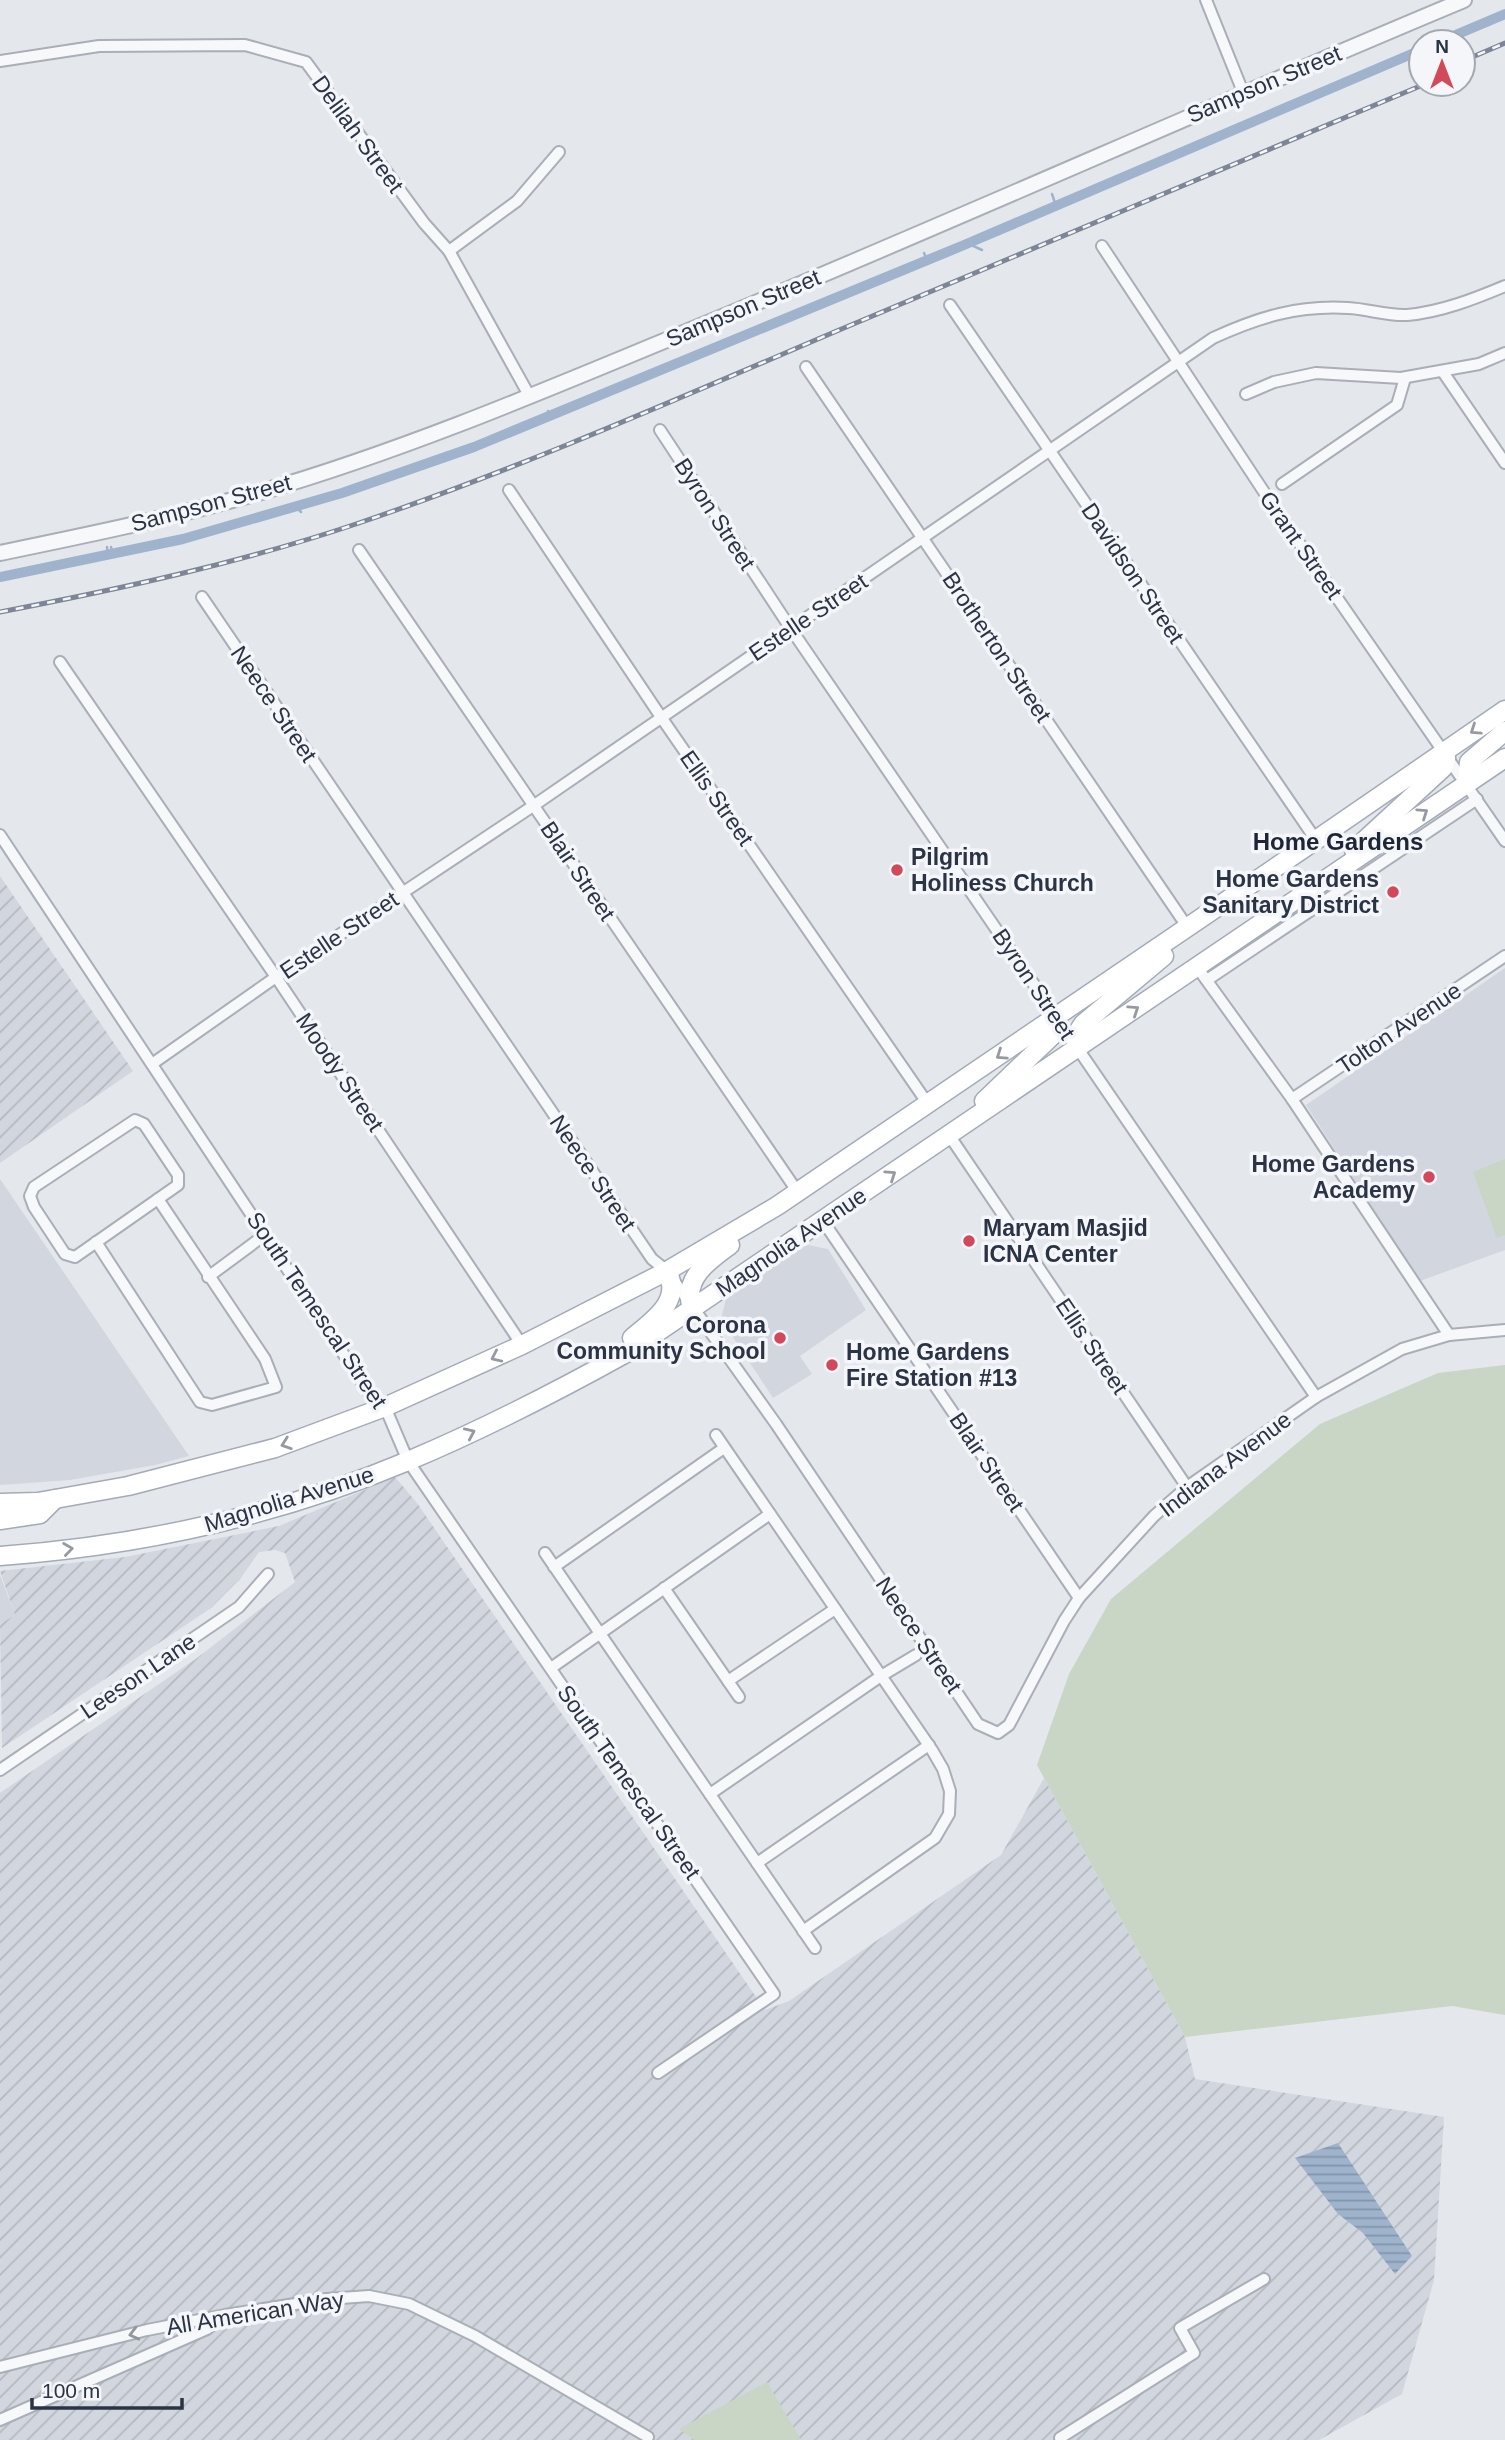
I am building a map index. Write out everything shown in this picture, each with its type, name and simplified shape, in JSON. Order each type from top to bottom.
[{"type":"main road","name":"Magnolia Avenue","points":[[0,1503],[55,1499],[128,1486],[275,1448],[385,1407],[522,1345],[667,1271],[777,1206],[1505,710]]},
{"type":"main road","points":[[1467,784],[1469,762],[1505,731]]},
{"type":"main road","points":[[1310,890],[1443,768],[1445,751]]},
{"type":"main road","name":"Magnolia Avenue","points":[[0,1556],[160,1535],[217,1523],[300,1500],[408,1461],[499,1420],[596,1370],[628,1352],[1077,1048],[1202,973],[1310,890],[1505,758]]},
{"type":"main road","points":[[1077,1048],[1075,1040],[1083,1024],[1180,943],[1188,928]]},
{"type":"main road","points":[[949,1135],[1055,1033],[1057,1017]]},
{"type":"main road","points":[[692,1308],[688,1294],[693,1280],[720,1252],[777,1206]]},
{"type":"main road","points":[[596,1370],[665,1307],[672,1291],[672,1282],[667,1271]]},
{"type":"main road","points":[[0,1520],[40,1514],[55,1499]]},
{"type":"street","points":[[1206,0],[1243,92]]},
{"type":"street","name":"Sampson Street","points":[[0,553],[120,528],[261,492],[530,397],[852,263],[1243,92],[1464,0]]},
{"type":"street","name":"Delilah Street","points":[[0,61],[99,46],[244,45],[306,62],[424,223],[449,251],[530,397]]},
{"type":"street","points":[[449,251],[517,201],[559,152]]},
{"type":"street","name":"Grant Street","points":[[1102,246],[1266,495],[1505,841]]},
{"type":"street","name":"Estelle Street","points":[[152,1064],[276,977],[533,806],[1213,338],[1252,320],[1281,312],[1351,308],[1373,313],[1416,314],[1453,305],[1505,286]]},
{"type":"street","name":"Davidson Street","points":[[950,304],[1316,841]]},
{"type":"street","points":[[1246,394],[1274,382],[1316,373],[1405,378],[1479,364],[1505,353]]},
{"type":"street","name":"Brotherton Street","points":[[806,367],[1188,928]]},
{"type":"street","points":[[1443,372],[1505,463]]},
{"type":"street","points":[[1282,484],[1397,405],[1405,378]]},
{"type":"street","name":"Byron Street","points":[[660,430],[791,629],[1316,1397]]},
{"type":"street","name":"Ellis Street","points":[[509,489],[661,717],[928,1104]]},
{"type":"street","name":"Blair Street","points":[[359,551],[797,1191]]},
{"type":"street","name":"Neece Street","points":[[202,597],[652,1259],[667,1271],[776,1424],[978,1724],[998,1733]]},
{"type":"street","name":"Moody Street","points":[[60,662],[276,977],[522,1345]]},
{"type":"street","name":"Magnolia Avenue","points":[[1202,973],[1477,799]]},
{"type":"street","name":"South Temescal Street","points":[[0,835],[371,1396],[385,1407],[408,1461],[774,1994],[658,2073]]},
{"type":"street","name":"Tolton Avenue","points":[[1292,1099],[1505,956]]},
{"type":"street","points":[[1202,973],[1292,1099],[1449,1335]]},
{"type":"street","points":[[135,1120],[144,1124],[178,1175],[178,1185],[158,1199],[75,1257],[65,1254],[30,1196],[34,1187],[135,1120]]},
{"type":"street","name":"Ellis Street","points":[[949,1135],[1187,1487]]},
{"type":"street","points":[[96,1242],[200,1402],[212,1405],[276,1387],[265,1359],[158,1199]]},
{"type":"street","name":"Blair Street","points":[[823,1221],[1079,1598]]},
{"type":"street","points":[[208,1277],[266,1234]]},
{"type":"street","name":"Indiana Avenue","points":[[998,1733],[1009,1725],[1079,1598],[1154,1516],[1187,1487],[1316,1397],[1402,1349],[1449,1335],[1505,1330]]},
{"type":"street","points":[[716,1435],[929,1745],[943,1769],[950,1791],[949,1814],[935,1838],[803,1931]]},
{"type":"street","points":[[554,1567],[724,1448]]},
{"type":"street","points":[[551,1668],[770,1514]]},
{"type":"street","points":[[545,1553],[815,1948]]},
{"type":"street","name":"Leeson Lane","points":[[0,1770],[239,1607],[268,1574]]},
{"type":"street","points":[[664,1588],[739,1697]]},
{"type":"street","points":[[728,1681],[835,1609]]},
{"type":"street","points":[[710,1794],[881,1676],[916,1655]]},
{"type":"street","points":[[757,1863],[929,1745]]},
{"type":"street","points":[[1060,2438],[1194,2353],[1180,2328],[1264,2279]]},
{"type":"street","name":"All American Way","points":[[0,2367],[147,2330],[327,2299],[369,2296],[409,2304],[475,2336],[648,2437]]},
{"type":"street","points":[[0,2420],[207,2329],[225,2315]]},
{"type":"shaded area","points":[[0,876],[133,1071],[0,1163]]},
{"type":"shaded area","name":"Home Gardens Academy","points":[[1505,968],[1505,1250],[1420,1281],[1306,1105]]},
{"type":"shaded area","points":[[0,1179],[189,1456],[155,1465],[70,1480],[0,1485]]},
{"type":"shaded area","name":"Corona Community School","points":[[803,1244],[828,1249],[866,1310],[800,1356],[812,1374],[773,1398],[721,1319],[726,1299]]},
{"type":"shaded area","points":[[395,1477],[417,1503],[765,2010],[789,2001],[1001,1855],[1044,1778],[1185,2037],[1195,2079],[1444,2117],[1434,2280],[1402,2394],[1319,2440],[0,2440],[0,1793],[197,1658],[295,1582],[285,1553],[275,1550],[259,1552],[240,1579],[211,1608],[2,1748],[0,1624],[15,1615],[0,1571],[125,1557],[279,1526]]},
{"type":"shaded area","points":[[0,1575],[15,1615],[0,1624]]},
{"type":"green space","points":[[1505,1159],[1505,1235],[1497,1238],[1473,1172]]},
{"type":"green space","points":[[1505,1365],[1505,2015],[1452,2006],[1185,2037],[1037,1765],[1069,1674],[1111,1599],[1320,1424],[1438,1373]]},
{"type":"green space","points":[[767,2382],[801,2440],[694,2440],[679,2429]]},
{"type":"water","points":[[1338,2143],[1412,2256],[1395,2274],[1363,2233],[1338,2214],[1295,2158]]},
{"type":"waterway","points":[[1472,28],[1505,14]]},
{"type":"waterway","points":[[0,577],[183,539],[342,493],[474,447],[964,245],[1407,56]]},
{"type":"waterway","points":[[1052,194],[1056,206]]},
{"type":"waterway","points":[[967,243],[982,250]]},
{"type":"waterway","points":[[924,253],[927,260]]},
{"type":"waterway","points":[[548,411],[550,416]]},
{"type":"waterway","points":[[295,506],[301,512]]},
{"type":"waterway","points":[[107,547],[108,554]]},
{"type":"waterway","points":[[111,547],[113,554]]},
{"type":"railway","points":[[1477,55],[1505,43]]},
{"type":"railway","points":[[0,612],[224,563],[312,538],[417,503],[596,433],[1407,92]]},
{"type":"place","name":"Pilgrim Holiness Church","points":[[897,870]]},
{"type":"place","name":"Home Gardens Sanitary District","points":[[1393,892]]},
{"type":"place","name":"Home Gardens Academy","points":[[1429,1177]]},
{"type":"place","name":"Maryam Masjid ICNA Center","points":[[969,1241]]},
{"type":"place","name":"Corona Community School","points":[[780,1338]]},
{"type":"place","name":"Home Gardens Fire Station #13","points":[[832,1365]]},
{"type":"district","name":"Home Gardens","points":[[1338,842]]}]
